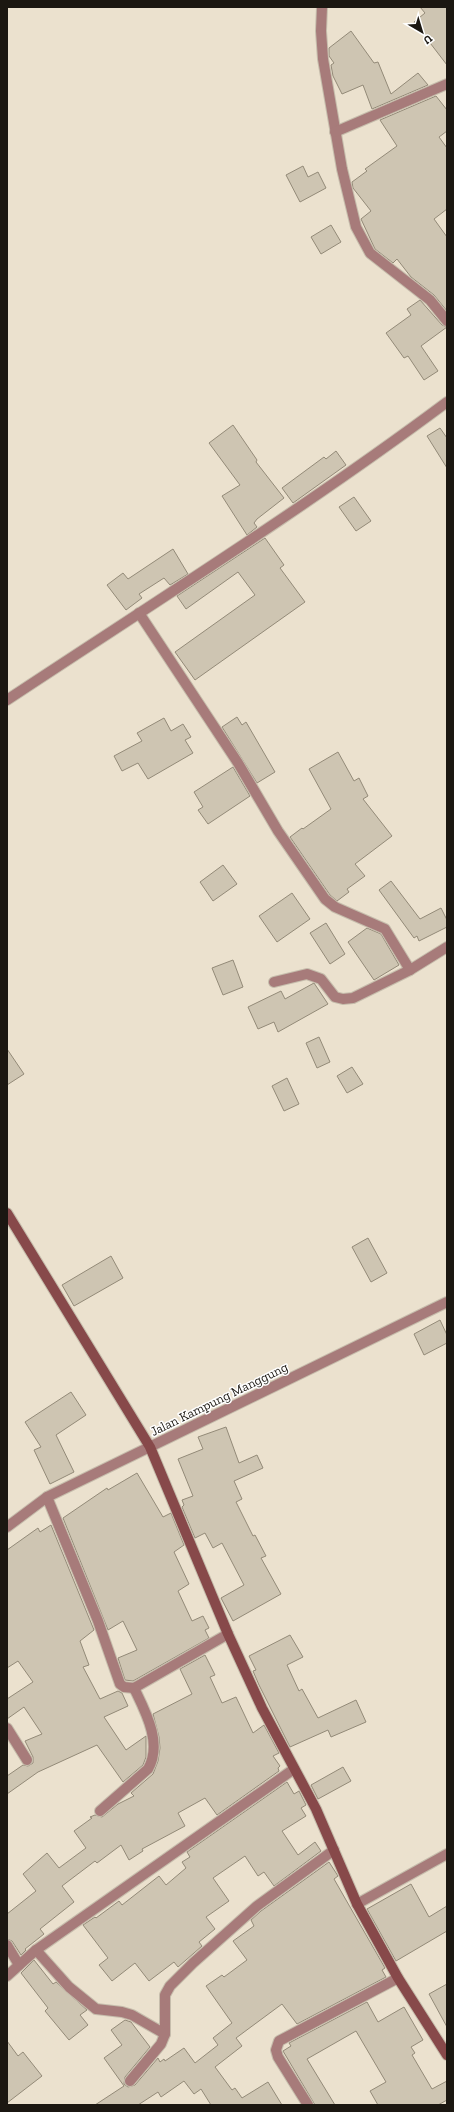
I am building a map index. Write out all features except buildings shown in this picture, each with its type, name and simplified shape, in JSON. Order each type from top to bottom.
[{"type":"street","points":[[322,7],[321,31],[323,59],[342,169],[356,227],[361,239],[370,253],[430,300],[447,321]]},
{"type":"street","points":[[335,132],[447,84]]},
{"type":"street","points":[[7,700],[307,503],[447,402]]},
{"type":"street","points":[[139,613],[238,763],[278,831],[325,899],[335,907],[384,929],[410,970]]},
{"type":"street","points":[[274,982],[306,974],[314,975],[321,979],[335,997],[343,999],[353,998],[410,970],[447,946]]},
{"type":"street","points":[[7,1213],[150,1447],[228,1634],[262,1708],[316,1809],[357,1904],[398,1978],[447,2055]]},
{"type":"street","name":"Jalan Kampung Manggung","points":[[7,1527],[47,1497],[447,1302]]},
{"type":"street","points":[[47,1497],[98,1621],[120,1684],[127,1689],[134,1688],[228,1634]]},
{"type":"street","points":[[100,1811],[148,1768],[152,1758],[154,1747],[151,1730],[146,1713],[134,1688]]},
{"type":"street","points":[[7,1728],[27,1760]]},
{"type":"street","points":[[7,1976],[36,1950],[294,1769]]},
{"type":"street","points":[[130,2081],[161,2044],[165,2034],[165,1995],[170,1986],[192,1963],[257,1906],[334,1850]]},
{"type":"street","points":[[357,1904],[447,1854]]},
{"type":"street","points":[[7,1945],[19,1965]]},
{"type":"street","points":[[36,1950],[69,1987],[96,2009],[108,2012],[122,2012],[165,2034]]},
{"type":"street","points":[[308,2105],[278,2057],[276,2050],[279,2041],[398,1978]]}]
